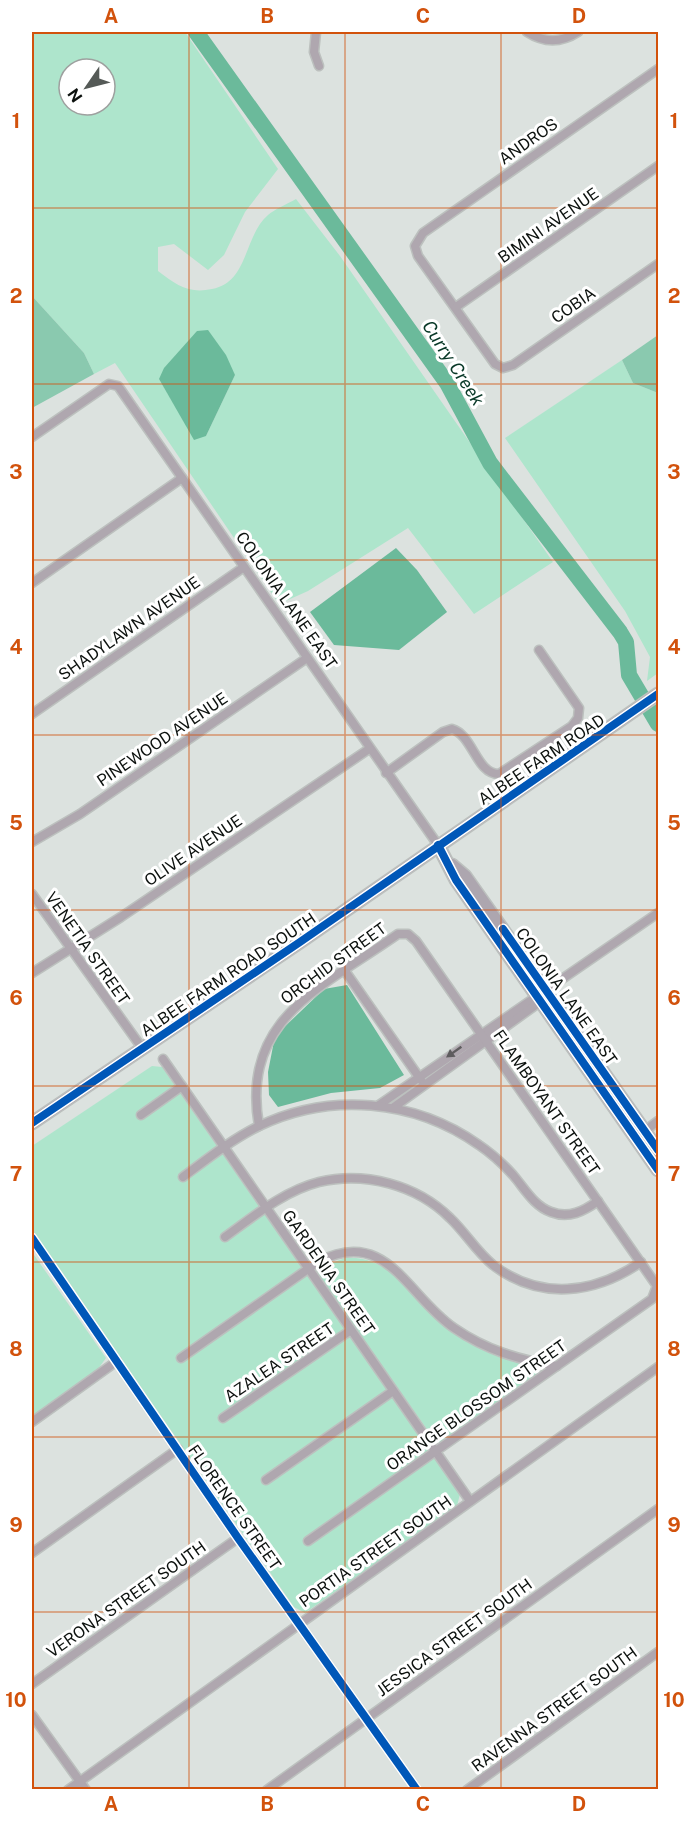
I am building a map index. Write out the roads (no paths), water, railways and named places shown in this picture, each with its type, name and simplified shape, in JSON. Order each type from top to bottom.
[{"type":"main road","name":"ALBEE FARM ROAD","points":[[438,845],[658,693]]},
{"type":"main road","name":"COLONIA LANE EAST","points":[[438,845],[450,863],[465,876],[542,996],[640,1134],[658,1170]]},
{"type":"main road","name":"ALBEE FARM ROAD SOUTH","points":[[32,1123],[438,845]]},
{"type":"main road","name":"COLONIA LANE EAST","points":[[640,1134],[658,1150]]},
{"type":"street","points":[[316,32],[314,52],[319,66]]},
{"type":"street","points":[[526,32],[554,41],[576,33]]},
{"type":"street","name":"ANDROS","points":[[456,308],[418,255],[415,248],[416,240],[658,69]]},
{"type":"street","name":"BIMINI AVENUE","points":[[456,308],[658,166]]},
{"type":"street","name":"COBIA","points":[[456,308],[495,364],[503,368],[513,365],[658,264]]},
{"type":"street","name":"COLONIA LANE EAST","points":[[32,437],[109,384],[118,386],[438,845]]},
{"type":"street","points":[[32,583],[182,478]]},
{"type":"street","name":"SHADYLAWN AVENUE","points":[[32,714],[244,567]]},
{"type":"street","points":[[387,773],[443,732],[452,729],[464,737],[488,771],[499,774],[572,726],[578,718],[579,708],[539,650]]},
{"type":"street","name":"PINEWOOD AVENUE","points":[[32,842],[80,814],[307,658]]},
{"type":"street","name":"OLIVE AVENUE","points":[[32,973],[69,947],[121,917],[369,749]]},
{"type":"street","name":"VENETIA STREET","points":[[32,894],[142,1048]]},
{"type":"street","points":[[379,1105],[481,1034],[542,996],[658,913]]},
{"type":"street","name":"ORCHID STREET","points":[[259,1126],[255,1085],[268,1039],[279,1022],[295,1007],[398,934],[408,934]]},
{"type":"street","name":"FLAMBOYANT STREET","points":[[408,934],[416,941],[655,1281],[657,1290]]},
{"type":"street","points":[[345,971],[425,1086]]},
{"type":"street","points":[[394,1107],[486,1042],[542,996]]},
{"type":"street","name":"GARDENIA STREET","points":[[163,1059],[470,1501]]},
{"type":"street","points":[[141,1115],[182,1086]]},
{"type":"street","points":[[183,1177],[224,1147],[259,1126],[314,1108],[379,1105],[394,1107],[440,1122],[479,1145],[507,1168],[534,1201],[551,1212],[572,1214],[598,1201]]},
{"type":"street","points":[[640,1134],[658,1121]]},
{"type":"street","points":[[225,1237],[266,1208],[297,1190],[319,1182],[343,1179],[378,1181],[400,1186],[426,1198],[449,1216],[494,1266],[538,1286],[560,1290],[594,1287],[618,1277],[641,1262]]},
{"type":"street","name":"FLORENCE STREET","points":[[32,1238],[238,1538],[300,1622],[417,1790]]},
{"type":"street","points":[[181,1358],[327,1258],[344,1253],[363,1253],[381,1258],[394,1267],[437,1314],[472,1340],[513,1357],[557,1365]]},
{"type":"street","name":"ORANGE BLOSSOM STREET","points":[[308,1541],[652,1299],[657,1290]]},
{"type":"street","name":"AZALEA STREET","points":[[223,1418],[351,1330]]},
{"type":"street","points":[[32,1422],[117,1361]]},
{"type":"street","name":"PORTIA STREET SOUTH","points":[[68,1790],[658,1367]]},
{"type":"street","points":[[266,1480],[393,1391]]},
{"type":"street","points":[[32,1554],[178,1449]]},
{"type":"street","name":"JESSICA STREET SOUTH","points":[[267,1790],[658,1509]]},
{"type":"street","name":"VERONA STREET SOUTH","points":[[32,1684],[238,1538]]},
{"type":"street","name":"RAVENNA STREET SOUTH","points":[[467,1790],[658,1652]]},
{"type":"street","points":[[32,1715],[86,1790]]},
{"type":"waterway","name":"Curry Creek","points":[[196,32],[447,383],[490,463],[620,632],[626,642],[629,675],[658,724]]}]
